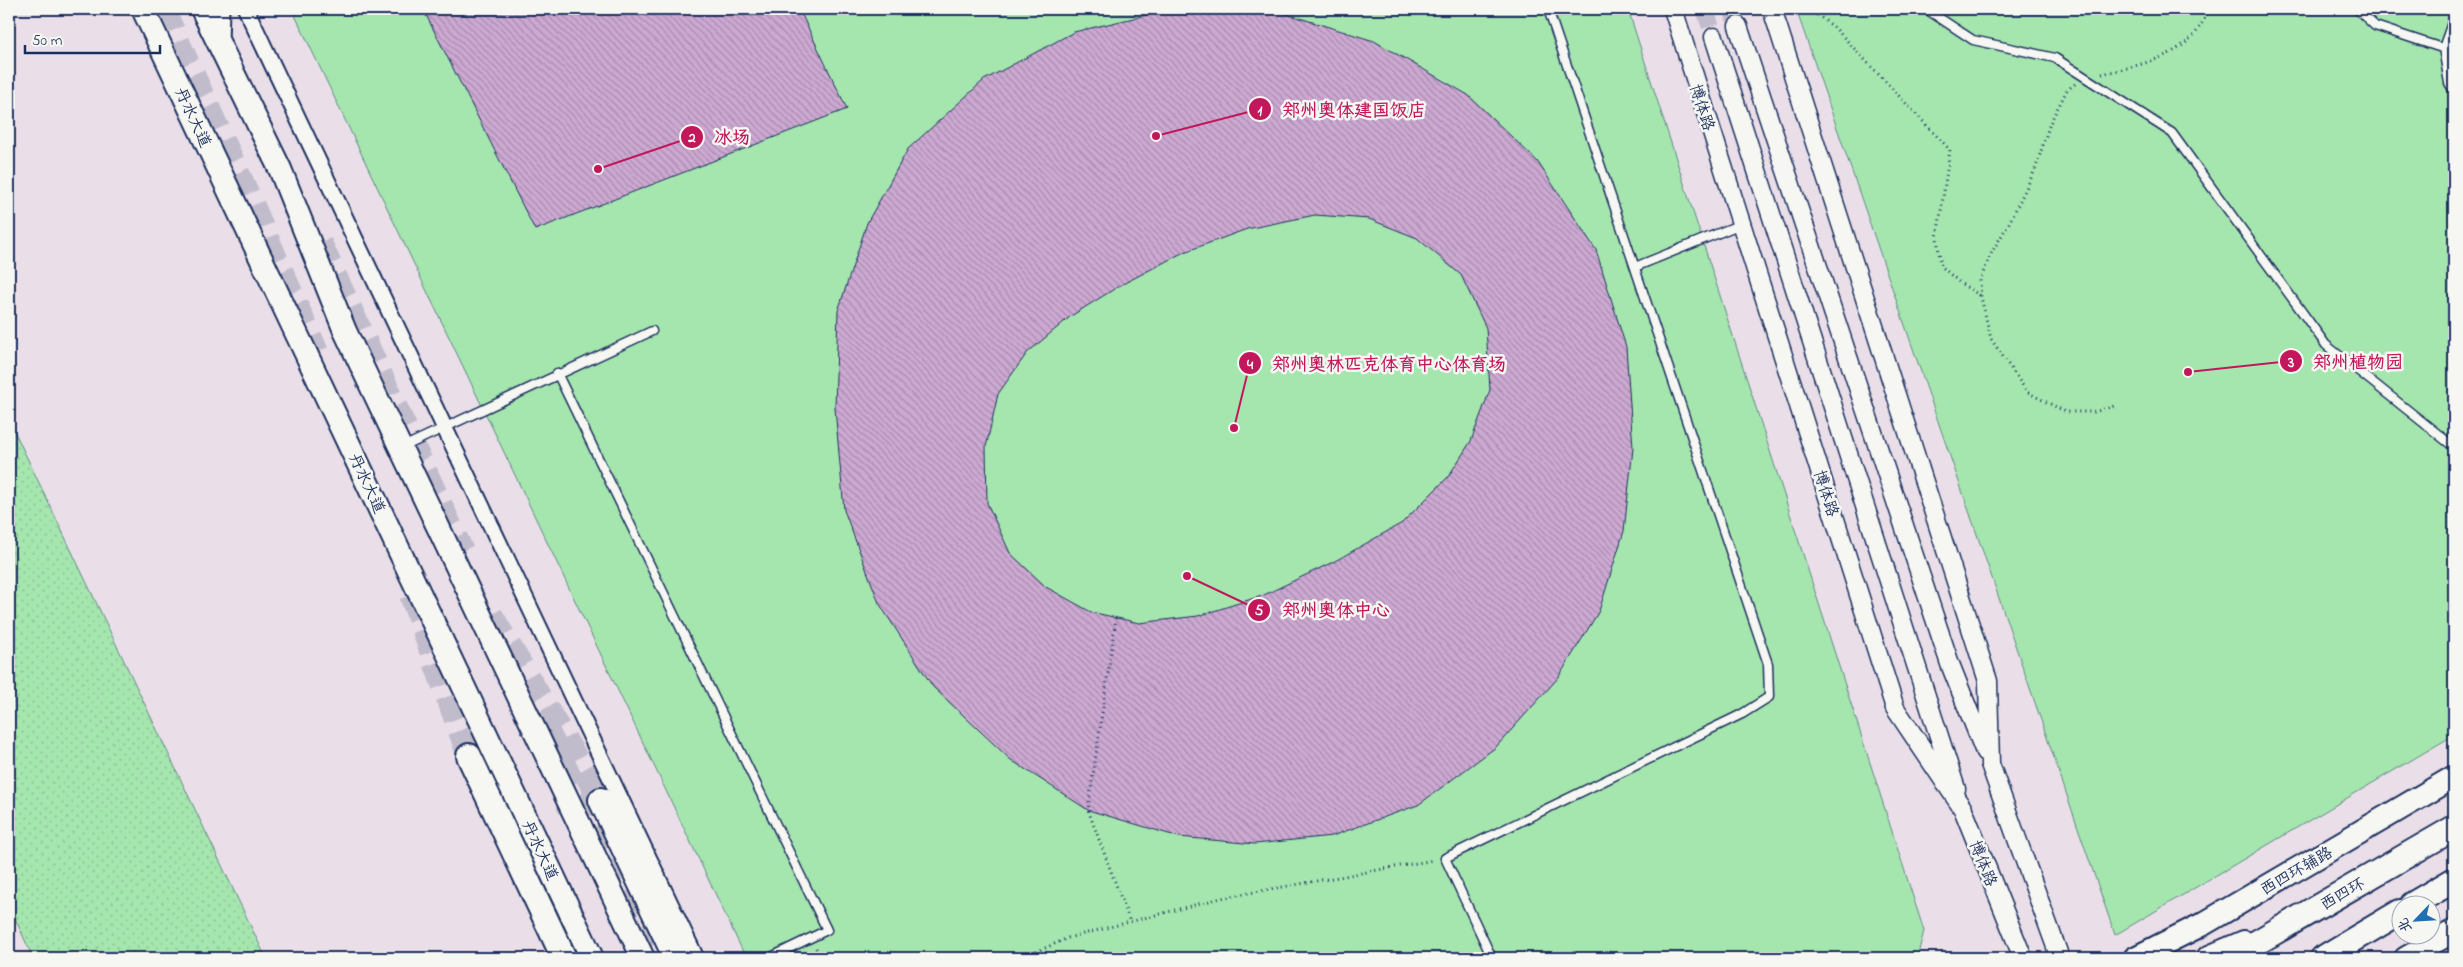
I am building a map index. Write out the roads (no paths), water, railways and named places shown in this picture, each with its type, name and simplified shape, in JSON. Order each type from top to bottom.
[{"type":"highway","points":[[469,756],[564,958]]},
{"type":"highway","points":[[601,800],[676,958]]},
{"type":"highway","name":"西四环","points":[[2230,958],[2454,828]]},
{"type":"highway","points":[[2430,894],[2454,880]]},
{"type":"highway","points":[[2209,958],[2302,916]]},
{"type":"highway","points":[[2322,958],[2390,918]]},
{"type":"main road","name":"丹水大道","points":[[143,9],[592,958]]},
{"type":"main road","points":[[202,9],[280,169],[345,331],[643,958]]},
{"type":"main road","name":"西四环辅路","points":[[2136,958],[2205,923],[2454,777]]},
{"type":"main road","points":[[2406,958],[2454,931]]},
{"type":"street","points":[[220,44],[222,9]]},
{"type":"street","points":[[246,9],[696,958]]},
{"type":"street","name":"博体路","points":[[1672,9],[1896,708],[1962,809],[2023,958]]},
{"type":"street","points":[[1772,9],[1988,681],[1990,764]]},
{"type":"street","points":[[1738,26],[1950,664],[1990,764],[2060,958]]},
{"type":"street","points":[[1714,37],[1962,809]]},
{"type":"lane","points":[[1492,958],[1445,858],[1742,714],[1769,697],[1768,664],[1548,9]]},
{"type":"lane","points":[[1926,9],[1973,40],[2055,58],[2172,133],[2326,345],[2454,447]]},
{"type":"lane","points":[[2357,9],[2375,26],[2454,52]]},
{"type":"lane","points":[[2454,17],[2443,48],[2449,82],[2454,91]]},
{"type":"lane","points":[[1635,267],[1741,224]]},
{"type":"lane","points":[[401,448],[652,331]]},
{"type":"lane","points":[[557,374],[827,930],[769,958]]},
{"type":"tunnel","points":[[163,9],[317,352]]},
{"type":"tunnel","points":[[1705,9],[1714,37]]},
{"type":"tunnel","points":[[1732,9],[1738,26]]},
{"type":"tunnel","points":[[320,243],[462,551]]},
{"type":"tunnel","points":[[411,595],[469,756]]},
{"type":"tunnel","points":[[491,615],[601,800]]},
{"type":"tunnel","points":[[547,730],[658,958]]},
{"type":"place","name":"郑州奥体建国饭店","points":[[1156,136]]},
{"type":"place","name":"冰场","points":[[598,169]]},
{"type":"place","name":"郑州植物园","points":[[2188,372]]},
{"type":"place","name":"郑州奥林匹克体育中心体育场","points":[[1234,428]]},
{"type":"place","name":"郑州奥体中心","points":[[1187,576]]}]
